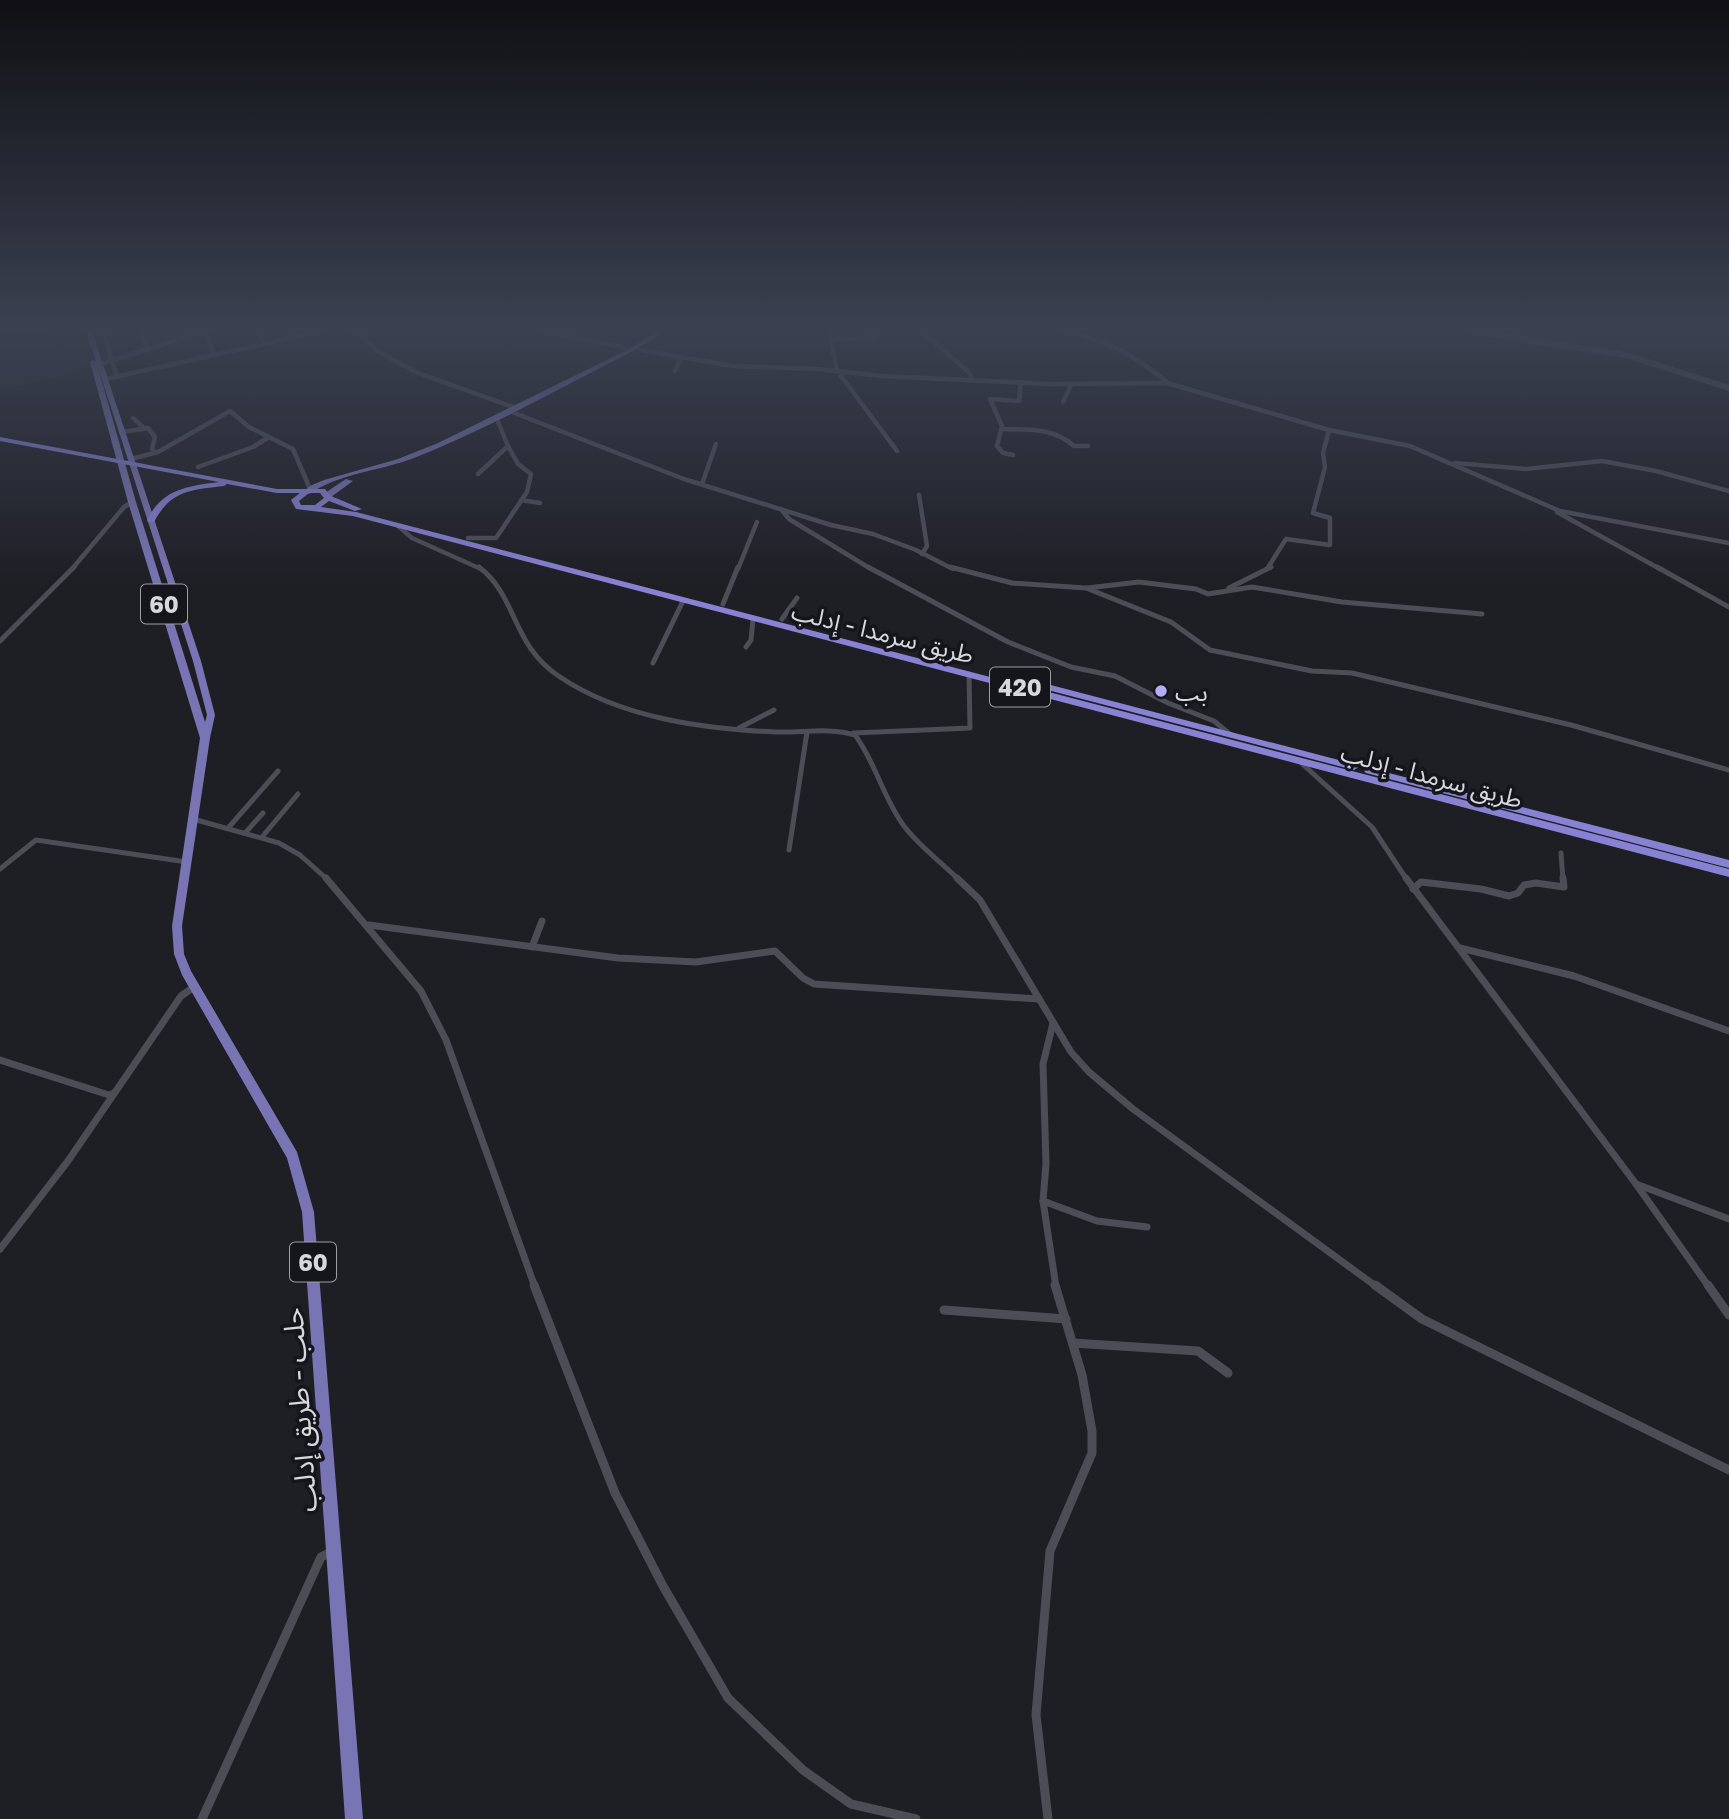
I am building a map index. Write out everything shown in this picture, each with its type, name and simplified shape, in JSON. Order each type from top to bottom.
[{"type":"highway","name":"طريق سرمدا - إدلب","points":[[0,441],[277,491],[319,491],[353,508],[1089,701],[1298,760],[1729,864]]},
{"type":"highway","points":[[0,441],[276,495],[296,505],[296,499],[307,491]]},
{"type":"highway","points":[[151,520],[158,506],[173,495],[224,484]]},
{"type":"highway","points":[[310,508],[323,504],[328,496]]},
{"type":"highway","name":"طريق سرمدا - إدلب","points":[[296,505],[354,514],[969,674],[1231,734],[1373,776],[1729,873]]},
{"type":"main road","name":"حلب - طريق إدلب","points":[[107,416],[205,738]]},
{"type":"main road","points":[[118,416],[131,460]]},
{"type":"main road","points":[[328,496],[347,482],[410,461],[501,416]]},
{"type":"main road","points":[[307,491],[395,463],[503,416]]},
{"type":"main road","name":"حلب - طريق إدلب","points":[[131,460],[207,695],[211,722],[205,738],[176,940],[186,972],[194,987],[293,1156],[303,1186],[311,1234],[354,1819]]},
{"type":"main road","points":[[140,524],[151,520]]},
{"type":"street","points":[[131,460],[155,453],[205,428],[220,416]]},
{"type":"street","points":[[236,416],[249,427],[295,451],[307,491]]},
{"type":"street","points":[[528,416],[702,484],[831,525],[873,534],[959,572],[979,578],[1086,588],[1139,582],[1196,589],[1208,594],[1252,587],[1342,602],[1482,614]]},
{"type":"street","points":[[871,416],[897,451]]},
{"type":"street","points":[[996,416],[1001,429],[997,446],[1003,453],[1013,455]]},
{"type":"street","points":[[1281,416],[1329,430],[1410,446],[1450,463],[1546,506],[1729,607]]},
{"type":"street","points":[[133,418],[154,436],[152,449],[155,453]]},
{"type":"street","points":[[468,538],[496,538],[521,500],[531,474],[518,464],[497,419]]},
{"type":"street","points":[[123,432],[143,427]]},
{"type":"street","points":[[1001,429],[1048,431],[1064,437],[1074,446],[1088,446]]},
{"type":"street","points":[[1224,591],[1271,567],[1286,539],[1330,545],[1331,518],[1313,513],[1325,467],[1322,461],[1323,445],[1329,430]]},
{"type":"street","points":[[198,467],[254,447],[269,438]]},
{"type":"street","points":[[702,484],[716,444]]},
{"type":"street","points":[[478,474],[508,446]]},
{"type":"street","points":[[1450,463],[1526,469],[1602,461],[1656,471],[1729,491]]},
{"type":"street","points":[[919,495],[927,546],[922,554]]},
{"type":"street","points":[[521,500],[540,503]]},
{"type":"street","points":[[0,641],[88,553],[124,507],[132,502]]},
{"type":"street","points":[[1546,506],[1610,522],[1729,543]]},
{"type":"street","points":[[780,507],[789,519],[839,551],[936,606],[1008,642],[1071,667],[1115,676],[1168,703],[1214,721],[1231,734]]},
{"type":"street","points":[[723,604],[757,522]]},
{"type":"street","points":[[398,526],[400,533],[411,540],[454,553],[488,574],[535,657],[563,680],[592,695],[627,706],[737,729],[884,734],[970,728],[969,674]]},
{"type":"street","points":[[1086,588],[1171,622],[1210,650],[1312,671],[1352,673],[1571,725],[1729,770]]},
{"type":"street","points":[[782,620],[797,598]]},
{"type":"street","points":[[653,663],[682,601]]},
{"type":"street","points":[[746,647],[751,641],[753,619]]},
{"type":"street","points":[[737,729],[774,710]]},
{"type":"street","points":[[789,850],[807,732]]},
{"type":"street","points":[[849,732],[864,745],[881,785],[904,826],[980,900],[1053,1023],[1088,1072],[1133,1109],[1422,1319],[1729,1470]]},
{"type":"street","points":[[1298,760],[1372,827],[1413,889],[1636,1184],[1729,1315]]},
{"type":"street","points":[[229,827],[278,771]]},
{"type":"street","points":[[262,837],[298,794]]},
{"type":"street","points":[[246,832],[263,813]]},
{"type":"street","points":[[193,819],[262,837],[300,855],[325,876],[355,915],[369,925],[421,991],[446,1040],[530,1274],[615,1493],[663,1586],[728,1698],[803,1770],[850,1804],[916,1819]]},
{"type":"street","points":[[0,869],[36,840],[62,846],[187,862]]},
{"type":"street","points":[[1413,889],[1421,882],[1481,889],[1509,896],[1518,893],[1524,885],[1536,883],[1564,887],[1561,853]]},
{"type":"street","points":[[532,947],[542,921]]},
{"type":"street","points":[[369,925],[618,958],[696,962],[775,951],[785,958],[800,979],[814,984],[1038,999]]},
{"type":"street","points":[[1458,947],[1574,976],[1729,1031]]},
{"type":"street","points":[[0,1249],[116,1093],[181,996],[194,987]]},
{"type":"street","points":[[1048,1819],[1037,1714],[1050,1551],[1091,1453],[1089,1405],[1056,1289],[1043,1201],[1046,1164],[1043,1064],[1053,1023]]},
{"type":"street","points":[[0,1060],[109,1095],[116,1093]]},
{"type":"street","points":[[1636,1184],[1729,1219]]},
{"type":"street","points":[[1043,1201],[1097,1221],[1147,1227]]},
{"type":"street","points":[[944,1310],[1066,1319]]},
{"type":"street","points":[[1073,1343],[1198,1351],[1228,1373]]},
{"type":"street","points":[[202,1819],[321,1557],[333,1551]]},
{"type":"place","name":"بب","points":[[1161,691]]}]
